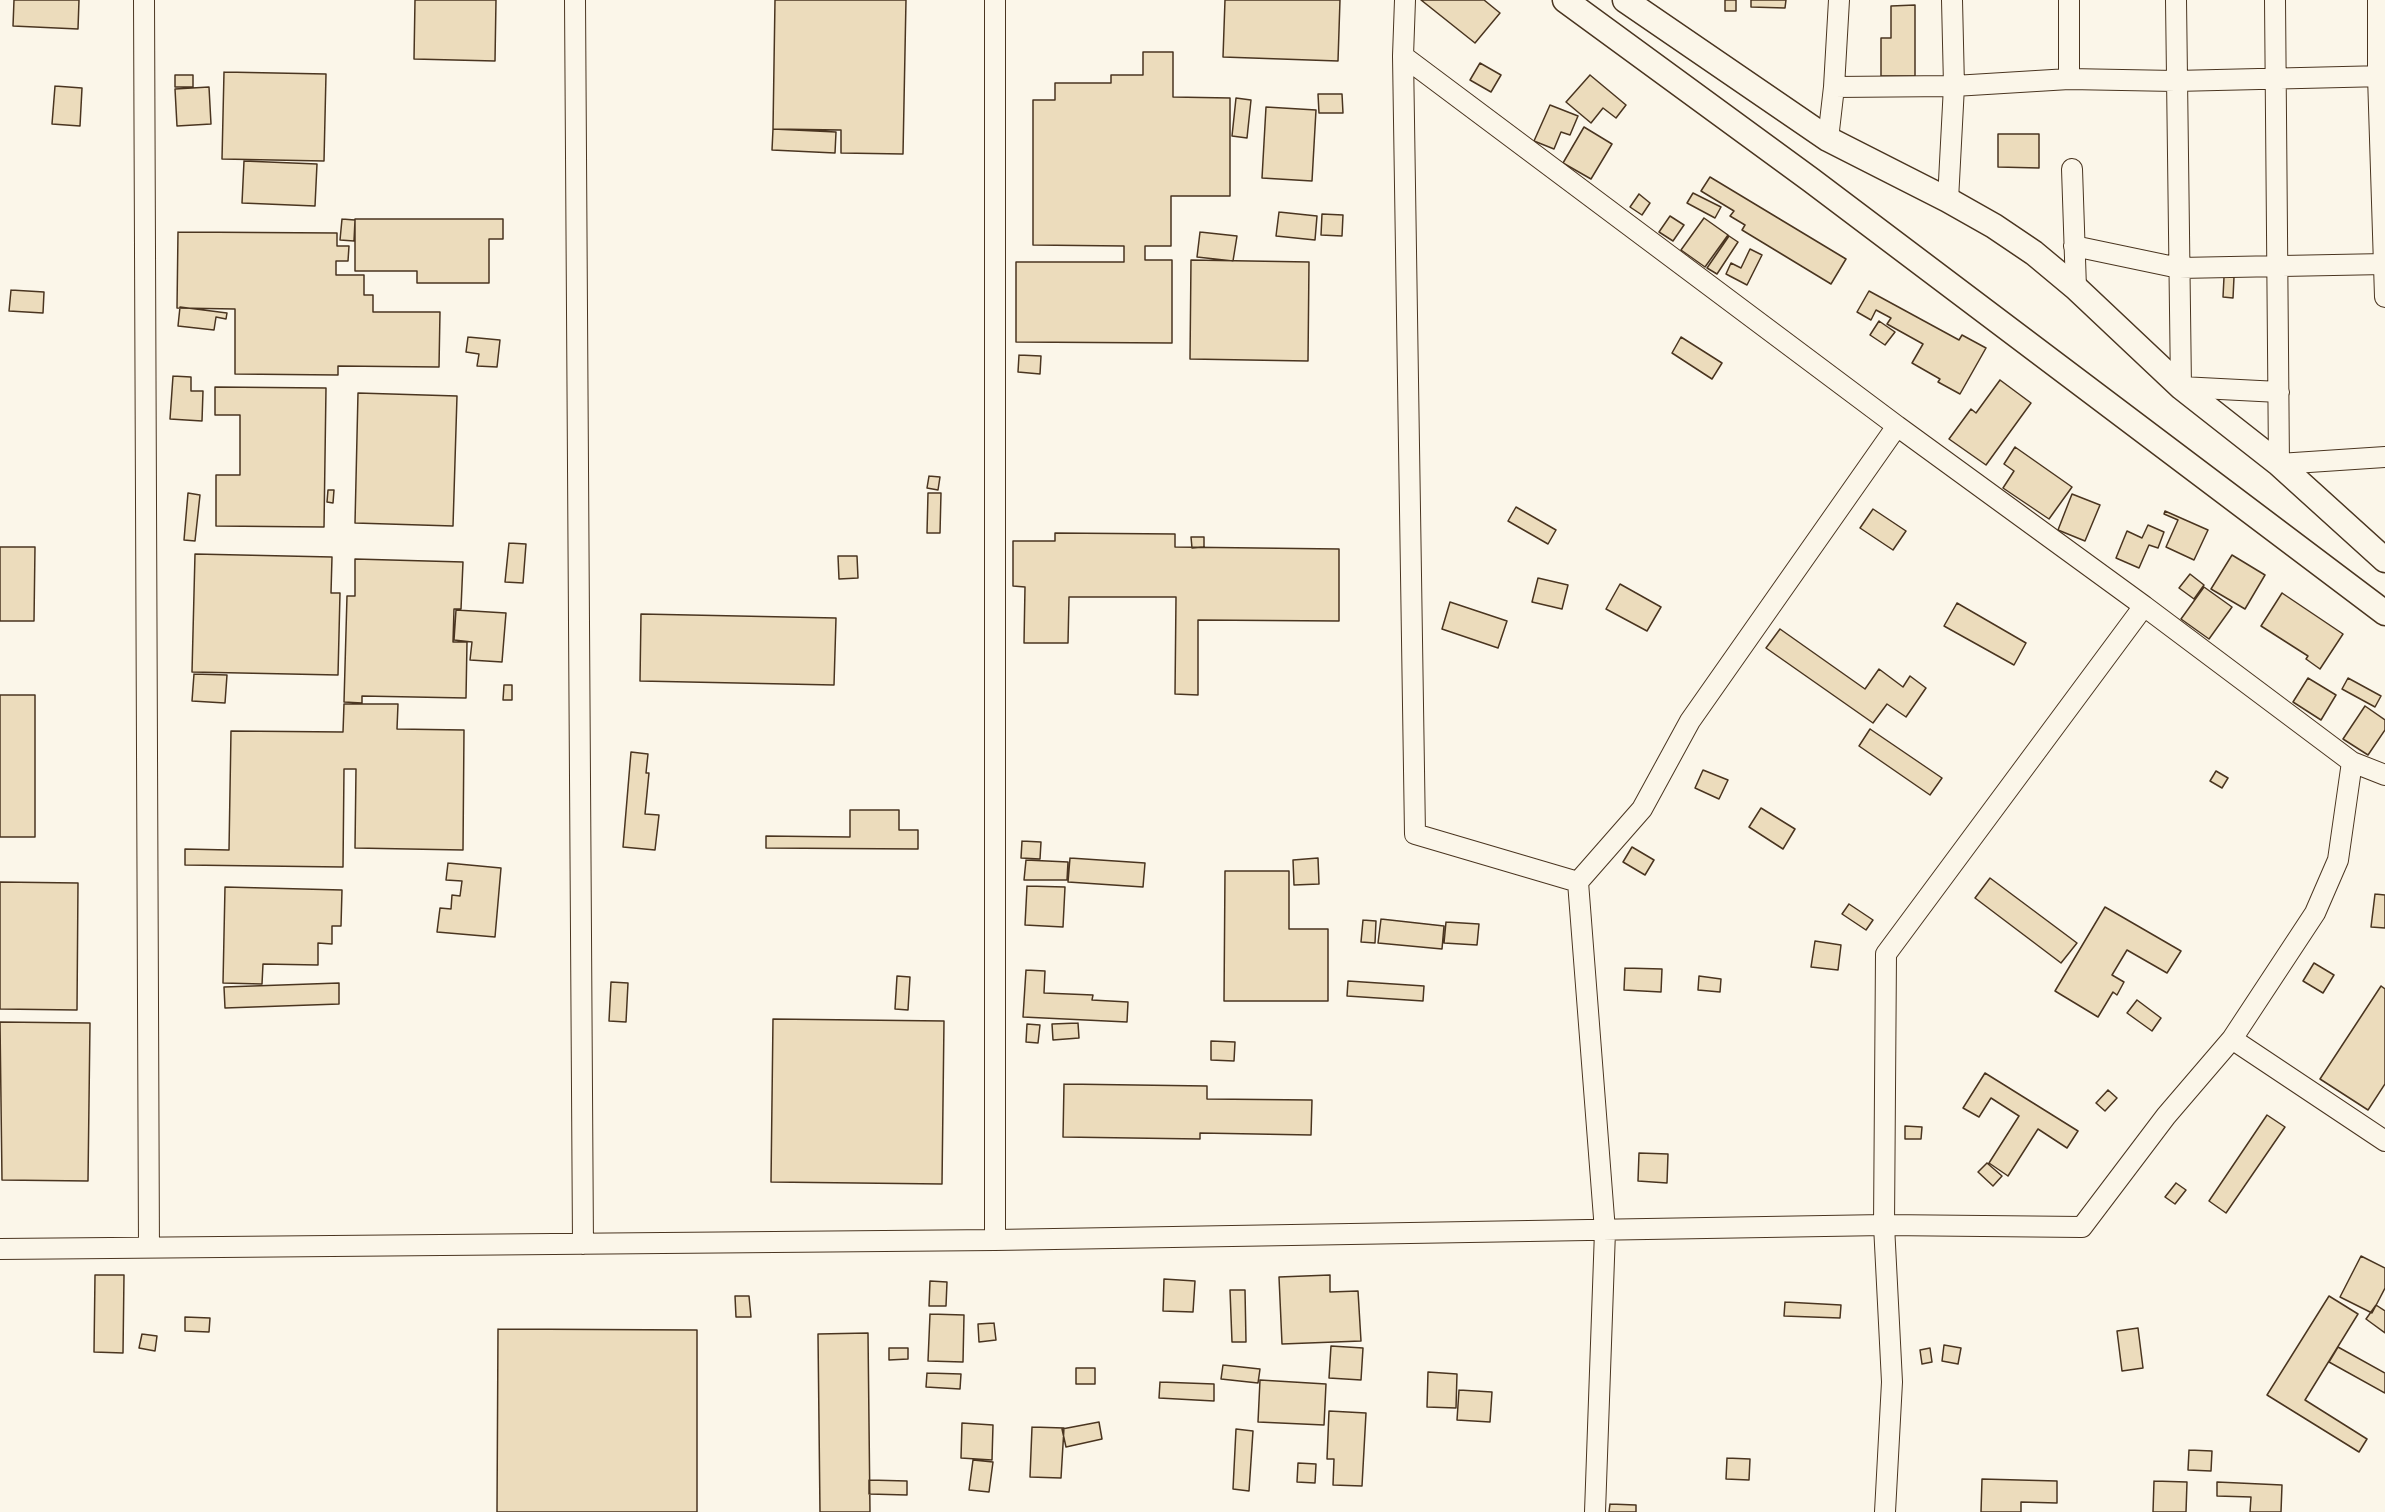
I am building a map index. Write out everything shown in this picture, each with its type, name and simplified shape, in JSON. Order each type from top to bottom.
[{"type":"street","points":[[144,0],[149,1247]]},
{"type":"street","points":[[575,0],[583,1244]]},
{"type":"street","points":[[995,0],[995,1240]]},
{"type":"street","points":[[1566,0],[1811,180],[2385,613]]},
{"type":"street","points":[[1625,0],[1828,139],[1948,200],[1994,226],[2034,253],[2076,288],[2181,387],[2279,464],[2385,560]]},
{"type":"street","points":[[1828,139],[1834,87],[1839,0]]},
{"type":"street","points":[[1948,200],[1954,86],[1952,0]]},
{"type":"street","points":[[2068,0],[2069,79]]},
{"type":"street","points":[[2176,0],[2175,81],[2181,387]]},
{"type":"street","points":[[2275,0],[2279,464]]},
{"type":"street","points":[[2379,0],[2385,297]]},
{"type":"street","points":[[1406,3],[1403,56],[1415,834],[1578,882]]},
{"type":"street","points":[[1403,56],[1897,426],[2144,606],[2352,762],[2385,775]]},
{"type":"street","points":[[1834,87],[1954,86],[2069,79],[2175,81],[2382,76]]},
{"type":"street","points":[[2072,169],[2076,288]]},
{"type":"street","points":[[2074,246],[2179,268],[2384,264]]},
{"type":"street","points":[[2181,387],[2279,392]]},
{"type":"street","points":[[1595,1512],[1605,1231],[1578,882],[1642,809],[1690,721],[1897,426]]},
{"type":"street","points":[[2279,464],[2385,457]]},
{"type":"street","points":[[1885,1512],[1892,1382],[1884,1225],[1886,954],[2144,606]]},
{"type":"street","points":[[0,1248],[995,1240],[1884,1225],[2082,1227],[2166,1116],[2232,1039],[2315,913],[2338,861],[2352,762]]},
{"type":"street","points":[[2232,1039],[2385,1141]]},
{"type":"building","points":[[14,0],[79,0],[78,29],[13,26]]},
{"type":"building","points":[[415,0],[496,0],[495,61],[414,59]]},
{"type":"building","points":[[775,0],[906,0],[903,154],[841,153],[841,130],[773,129]]},
{"type":"building","points":[[1225,0],[1340,0],[1338,61],[1223,57]]},
{"type":"building","points":[[1421,0],[1484,0],[1500,13],[1475,43]]},
{"type":"building","points":[[1725,0],[1736,0],[1736,11],[1725,11]]},
{"type":"building","points":[[1751,0],[1786,0],[1785,8],[1751,7]]},
{"type":"building","points":[[1915,5],[1915,76],[1881,76],[1881,38],[1891,38],[1891,6]]},
{"type":"building","points":[[1143,52],[1173,52],[1173,97],[1230,98],[1230,196],[1171,196],[1171,246],[1145,246],[1145,260],[1172,260],[1172,343],[1016,342],[1016,262],[1124,262],[1124,246],[1033,245],[1033,100],[1055,100],[1055,83],[1111,83],[1111,75],[1143,75]]},
{"type":"building","points":[[1480,63],[1501,75],[1491,92],[1470,80]]},
{"type":"building","points":[[224,72],[326,74],[324,161],[222,159]]},
{"type":"building","points":[[175,75],[193,75],[193,87],[175,87]]},
{"type":"building","points":[[1590,75],[1626,105],[1616,118],[1603,108],[1591,123],[1566,102]]},
{"type":"building","points":[[55,86],[82,88],[80,126],[52,124]]},
{"type":"building","points":[[209,87],[211,124],[177,126],[175,89]]},
{"type":"building","points":[[1318,94],[1342,94],[1343,113],[1319,113]]},
{"type":"building","points":[[1236,98],[1251,100],[1247,138],[1232,136]]},
{"type":"building","points":[[1550,105],[1578,116],[1570,135],[1561,132],[1554,149],[1534,141]]},
{"type":"building","points":[[1266,107],[1316,110],[1312,181],[1262,178]]},
{"type":"building","points":[[1584,127],[1612,144],[1591,179],[1563,163]]},
{"type":"building","points":[[773,129],[836,132],[835,153],[772,150]]},
{"type":"building","points":[[1998,134],[2039,134],[2039,168],[1998,167]]},
{"type":"building","points":[[244,161],[317,164],[315,206],[242,203]]},
{"type":"building","points":[[1710,177],[1846,259],[1831,284],[1742,230],[1745,225],[1730,216],[1734,211],[1701,191]]},
{"type":"building","points":[[1693,193],[1721,207],[1715,218],[1687,203]]},
{"type":"building","points":[[1639,194],[1650,203],[1642,215],[1630,207]]},
{"type":"building","points":[[1279,212],[1317,216],[1315,240],[1276,236]]},
{"type":"building","points":[[1322,214],[1343,215],[1342,236],[1321,235]]},
{"type":"building","points":[[1670,216],[1684,225],[1673,241],[1659,232]]},
{"type":"building","points":[[1704,218],[1728,235],[1705,267],[1681,250]]},
{"type":"building","points":[[342,219],[355,220],[354,241],[340,240]]},
{"type":"building","points":[[355,219],[503,219],[503,239],[489,239],[489,283],[417,283],[417,271],[355,271]]},
{"type":"building","points":[[178,232],[337,233],[337,246],[349,246],[348,261],[336,261],[336,275],[364,275],[364,295],[373,295],[373,312],[440,312],[439,367],[338,366],[338,375],[235,374],[235,309],[177,308]]},
{"type":"building","points":[[1200,232],[1237,236],[1233,261],[1197,257]]},
{"type":"building","points":[[1729,236],[1738,242],[1717,274],[1707,268]]},
{"type":"building","points":[[1750,249],[1762,255],[1747,285],[1726,274],[1731,263],[1741,268]]},
{"type":"building","points":[[1191,260],[1309,262],[1308,361],[1190,359]]},
{"type":"building","points":[[2224,277],[2234,277],[2233,298],[2223,297]]},
{"type":"building","points":[[11,290],[44,292],[43,313],[9,311]]},
{"type":"building","points":[[1869,291],[1959,340],[1962,335],[1986,348],[1960,394],[1938,382],[1940,379],[1912,363],[1923,344],[1887,324],[1891,318],[1876,310],[1871,320],[1857,312]]},
{"type":"building","points":[[180,307],[227,313],[226,319],[216,317],[214,330],[178,326]]},
{"type":"building","points":[[1879,321],[1895,332],[1885,345],[1870,335]]},
{"type":"building","points":[[468,337],[500,340],[497,367],[477,366],[479,354],[466,352]]},
{"type":"building","points":[[1681,337],[1722,363],[1712,379],[1672,353]]},
{"type":"building","points":[[1019,355],[1041,356],[1040,374],[1018,372]]},
{"type":"building","points":[[173,376],[191,377],[191,391],[203,391],[202,421],[170,419]]},
{"type":"building","points":[[2000,380],[2031,403],[1986,465],[1949,439],[1971,409],[1976,413]]},
{"type":"building","points":[[215,387],[326,388],[324,527],[216,526],[216,475],[240,475],[240,415],[215,415]]},
{"type":"building","points":[[358,393],[457,396],[453,526],[355,523]]},
{"type":"building","points":[[2015,447],[2072,487],[2049,519],[2003,488],[2014,471],[2004,464]]},
{"type":"building","points":[[929,476],[940,477],[938,490],[927,488]]},
{"type":"building","points":[[328,490],[334,490],[333,503],[327,502]]},
{"type":"building","points":[[188,493],[200,495],[195,541],[184,540]]},
{"type":"building","points":[[928,493],[941,493],[940,533],[927,533]]},
{"type":"building","points":[[2072,494],[2100,505],[2085,541],[2058,530]]},
{"type":"building","points":[[1516,507],[1556,530],[1548,544],[1508,521]]},
{"type":"building","points":[[1873,509],[1906,531],[1893,550],[1860,528]]},
{"type":"building","points":[[2165,511],[2208,530],[2194,560],[2166,547],[2178,520],[2164,514]]},
{"type":"building","points":[[2148,525],[2164,532],[2158,548],[2149,545],[2139,568],[2116,558],[2127,531],[2142,538]]},
{"type":"building","points":[[1055,533],[1175,534],[1175,547],[1339,549],[1339,621],[1198,620],[1198,695],[1175,694],[1176,597],[1069,597],[1068,643],[1024,643],[1025,587],[1013,586],[1013,541],[1055,541]]},
{"type":"building","points":[[1191,537],[1204,537],[1204,547],[1192,548]]},
{"type":"building","points":[[509,543],[526,544],[523,583],[505,582]]},
{"type":"building","points":[[0,547],[35,547],[34,621],[0,621]]},
{"type":"building","points":[[195,554],[332,557],[331,593],[340,593],[338,675],[192,672]]},
{"type":"building","points":[[2232,555],[2265,575],[2245,609],[2211,589]]},
{"type":"building","points":[[838,556],[857,556],[858,578],[839,579]]},
{"type":"building","points":[[355,559],[463,562],[461,609],[454,609],[453,642],[467,642],[466,698],[362,696],[362,703],[344,702],[347,596],[355,596]]},
{"type":"building","points":[[2190,574],[2204,585],[2194,599],[2179,588]]},
{"type":"building","points":[[1538,578],[1568,585],[1562,609],[1532,602]]},
{"type":"building","points":[[1620,584],[1661,607],[1647,631],[1606,609]]},
{"type":"building","points":[[2204,587],[2232,607],[2209,639],[2181,619]]},
{"type":"building","points":[[2282,593],[2343,634],[2320,669],[2306,659],[2308,656],[2261,626]]},
{"type":"building","points":[[1450,602],[1507,621],[1498,648],[1442,629]]},
{"type":"building","points":[[1957,603],[2026,643],[2014,665],[1944,626]]},
{"type":"building","points":[[456,610],[506,613],[502,662],[470,660],[472,642],[454,640]]},
{"type":"building","points":[[641,614],[836,618],[834,685],[640,681]]},
{"type":"building","points":[[1780,629],[1865,689],[1879,669],[1903,687],[1910,676],[1926,688],[1906,717],[1887,704],[1873,723],[1766,648]]},
{"type":"building","points":[[194,674],[227,675],[225,703],[192,701]]},
{"type":"building","points":[[2308,678],[2336,695],[2321,720],[2293,702]]},
{"type":"building","points":[[2348,678],[2381,696],[2375,707],[2342,689]]},
{"type":"building","points":[[504,685],[512,685],[512,700],[503,700]]},
{"type":"building","points":[[0,695],[35,695],[35,837],[0,837]]},
{"type":"building","points":[[344,704],[398,704],[397,729],[464,730],[463,850],[355,848],[356,769],[344,769],[343,867],[185,865],[185,849],[229,850],[231,731],[343,732]]},
{"type":"building","points":[[2365,706],[2385,720],[2385,730],[2368,755],[2343,739]]},
{"type":"building","points":[[1870,729],[1942,778],[1930,795],[1859,746]]},
{"type":"building","points":[[631,752],[648,754],[646,773],[649,773],[645,814],[659,815],[655,850],[623,847]]},
{"type":"building","points":[[1703,770],[1728,780],[1719,799],[1695,788]]},
{"type":"building","points":[[2216,771],[2228,778],[2222,788],[2210,781]]},
{"type":"building","points":[[1761,808],[1795,829],[1783,849],[1749,827]]},
{"type":"building","points":[[850,810],[899,810],[899,830],[918,830],[918,849],[766,848],[766,836],[850,837]]},
{"type":"building","points":[[1022,841],[1041,842],[1040,859],[1021,858]]},
{"type":"building","points":[[1632,847],[1654,860],[1645,875],[1623,862]]},
{"type":"building","points":[[1070,858],[1145,863],[1143,887],[1068,882]]},
{"type":"building","points":[[1318,858],[1319,884],[1294,885],[1293,860]]},
{"type":"building","points":[[1026,860],[1068,862],[1067,880],[1024,880]]},
{"type":"building","points":[[448,863],[501,868],[495,937],[437,932],[440,908],[451,909],[452,895],[460,896],[462,881],[446,880]]},
{"type":"building","points":[[1225,871],[1289,871],[1289,929],[1328,929],[1328,1001],[1224,1001]]},
{"type":"building","points":[[1990,878],[2077,943],[2061,963],[1975,898]]},
{"type":"building","points":[[0,882],[78,883],[77,1010],[0,1009]]},
{"type":"building","points":[[1027,886],[1065,887],[1063,927],[1025,925]]},
{"type":"building","points":[[225,887],[342,890],[341,926],[332,926],[332,944],[318,943],[318,965],[263,964],[262,984],[223,983]]},
{"type":"building","points":[[2375,894],[2385,895],[2385,928],[2371,927]]},
{"type":"building","points":[[1849,904],[1873,920],[1866,930],[1842,914]]},
{"type":"building","points":[[2105,907],[2181,951],[2167,973],[2127,950],[2112,975],[2124,982],[2117,995],[2113,992],[2098,1017],[2055,991]]},
{"type":"building","points":[[1381,919],[1444,926],[1442,949],[1378,943]]},
{"type":"building","points":[[1363,920],[1376,921],[1375,943],[1361,942]]},
{"type":"building","points":[[1446,922],[1479,924],[1477,945],[1444,943]]},
{"type":"building","points":[[1815,941],[1841,945],[1838,970],[1811,967]]},
{"type":"building","points":[[2314,963],[2334,975],[2323,993],[2303,981]]},
{"type":"building","points":[[1625,968],[1662,969],[1661,992],[1624,990]]},
{"type":"building","points":[[1026,970],[1045,971],[1044,993],[1093,995],[1092,1000],[1128,1002],[1127,1022],[1023,1017]]},
{"type":"building","points":[[897,976],[910,977],[908,1010],[895,1009]]},
{"type":"building","points":[[1699,976],[1721,979],[1720,992],[1698,990]]},
{"type":"building","points":[[1348,981],[1424,986],[1423,1001],[1347,996]]},
{"type":"building","points":[[611,982],[628,983],[626,1022],[609,1021]]},
{"type":"building","points":[[339,983],[339,1004],[225,1008],[224,987]]},
{"type":"building","points":[[2381,986],[2385,989],[2385,1084],[2368,1110],[2320,1079]]},
{"type":"building","points":[[2137,1000],[2161,1018],[2152,1031],[2127,1013]]},
{"type":"building","points":[[773,1019],[944,1021],[942,1184],[771,1182]]},
{"type":"building","points":[[0,1022],[90,1023],[88,1181],[2,1180]]},
{"type":"building","points":[[1078,1023],[1079,1038],[1053,1040],[1052,1024]]},
{"type":"building","points":[[1027,1024],[1040,1025],[1038,1043],[1026,1042]]},
{"type":"building","points":[[1211,1041],[1235,1042],[1234,1061],[1211,1060]]},
{"type":"building","points":[[1985,1073],[2078,1131],[2067,1148],[2038,1129],[2008,1176],[1989,1163],[2019,1116],[1991,1098],[1979,1117],[1963,1108]]},
{"type":"building","points":[[1064,1084],[1207,1086],[1207,1099],[1312,1100],[1311,1135],[1200,1133],[1200,1139],[1063,1137]]},
{"type":"building","points":[[2108,1090],[2117,1098],[2105,1111],[2096,1103]]},
{"type":"building","points":[[2267,1115],[2285,1127],[2226,1213],[2209,1201]]},
{"type":"building","points":[[1905,1126],[1922,1127],[1921,1139],[1905,1139]]},
{"type":"building","points":[[1639,1153],[1668,1154],[1667,1183],[1638,1181]]},
{"type":"building","points":[[1987,1163],[2002,1176],[1993,1186],[1978,1172]]},
{"type":"building","points":[[2176,1183],[2186,1190],[2175,1204],[2165,1197]]},
{"type":"building","points":[[2361,1256],[2385,1268],[2385,1288],[2372,1313],[2340,1297]]},
{"type":"building","points":[[95,1275],[124,1275],[123,1353],[94,1352]]},
{"type":"building","points":[[1330,1275],[1330,1292],[1358,1291],[1361,1341],[1282,1344],[1279,1277]]},
{"type":"building","points":[[1164,1279],[1195,1281],[1193,1312],[1163,1311]]},
{"type":"building","points":[[930,1281],[947,1282],[946,1306],[929,1306]]},
{"type":"building","points":[[1230,1290],[1245,1290],[1246,1342],[1232,1342]]},
{"type":"building","points":[[735,1296],[749,1296],[751,1317],[736,1317]]},
{"type":"building","points":[[2329,1296],[2358,1314],[2305,1400],[2367,1439],[2359,1452],[2267,1395]]},
{"type":"building","points":[[1785,1302],[1841,1305],[1840,1318],[1784,1316]]},
{"type":"building","points":[[2376,1305],[2385,1311],[2385,1333],[2366,1319]]},
{"type":"building","points":[[930,1314],[964,1315],[963,1362],[928,1361]]},
{"type":"building","points":[[185,1317],[210,1318],[209,1332],[185,1331]]},
{"type":"building","points":[[994,1323],[996,1340],[979,1342],[978,1324]]},
{"type":"building","points":[[2138,1328],[2143,1368],[2122,1371],[2117,1331]]},
{"type":"building","points":[[498,1329],[697,1330],[697,1512],[497,1512]]},
{"type":"building","points":[[868,1333],[870,1512],[820,1512],[818,1334]]},
{"type":"building","points":[[142,1334],[157,1336],[155,1351],[139,1348]]},
{"type":"building","points":[[1944,1345],[1961,1348],[1958,1364],[1942,1361]]},
{"type":"building","points":[[1331,1346],[1363,1348],[1361,1380],[1329,1378]]},
{"type":"building","points":[[2338,1347],[2385,1373],[2385,1393],[2329,1362]]},
{"type":"building","points":[[889,1348],[908,1348],[908,1359],[889,1360]]},
{"type":"building","points":[[1930,1348],[1932,1362],[1922,1364],[1920,1350]]},
{"type":"building","points":[[1223,1365],[1260,1369],[1258,1383],[1221,1379]]},
{"type":"building","points":[[1076,1368],[1095,1368],[1095,1384],[1076,1384]]},
{"type":"building","points":[[1428,1372],[1457,1374],[1456,1408],[1427,1407]]},
{"type":"building","points":[[927,1373],[961,1374],[960,1389],[926,1387]]},
{"type":"building","points":[[1260,1380],[1326,1384],[1324,1425],[1258,1422]]},
{"type":"building","points":[[1160,1382],[1214,1384],[1214,1401],[1159,1398]]},
{"type":"building","points":[[1459,1390],[1492,1392],[1490,1422],[1457,1420]]},
{"type":"building","points":[[1329,1411],[1366,1413],[1362,1486],[1333,1485],[1334,1459],[1327,1459]]},
{"type":"building","points":[[1099,1422],[1102,1439],[1066,1447],[1062,1429]]},
{"type":"building","points":[[962,1423],[993,1425],[992,1460],[961,1458]]},
{"type":"building","points":[[1032,1427],[1064,1428],[1061,1478],[1030,1477]]},
{"type":"building","points":[[1236,1429],[1253,1431],[1249,1491],[1233,1489]]},
{"type":"building","points":[[2189,1450],[2212,1451],[2211,1471],[2188,1470]]},
{"type":"building","points":[[1727,1458],[1750,1459],[1749,1480],[1726,1479]]},
{"type":"building","points":[[973,1460],[993,1462],[989,1492],[969,1490]]},
{"type":"building","points":[[1298,1463],[1316,1464],[1315,1483],[1297,1482]]},
{"type":"building","points":[[1982,1479],[2057,1481],[2057,1503],[2021,1502],[2021,1512],[1981,1512]]},
{"type":"building","points":[[869,1480],[907,1481],[907,1495],[869,1494]]},
{"type":"building","points":[[2154,1481],[2187,1482],[2186,1512],[2153,1512]]},
{"type":"building","points":[[2217,1482],[2282,1485],[2281,1512],[2250,1512],[2251,1497],[2217,1496]]},
{"type":"building","points":[[1610,1504],[1636,1505],[1636,1512],[1609,1512]]}]
